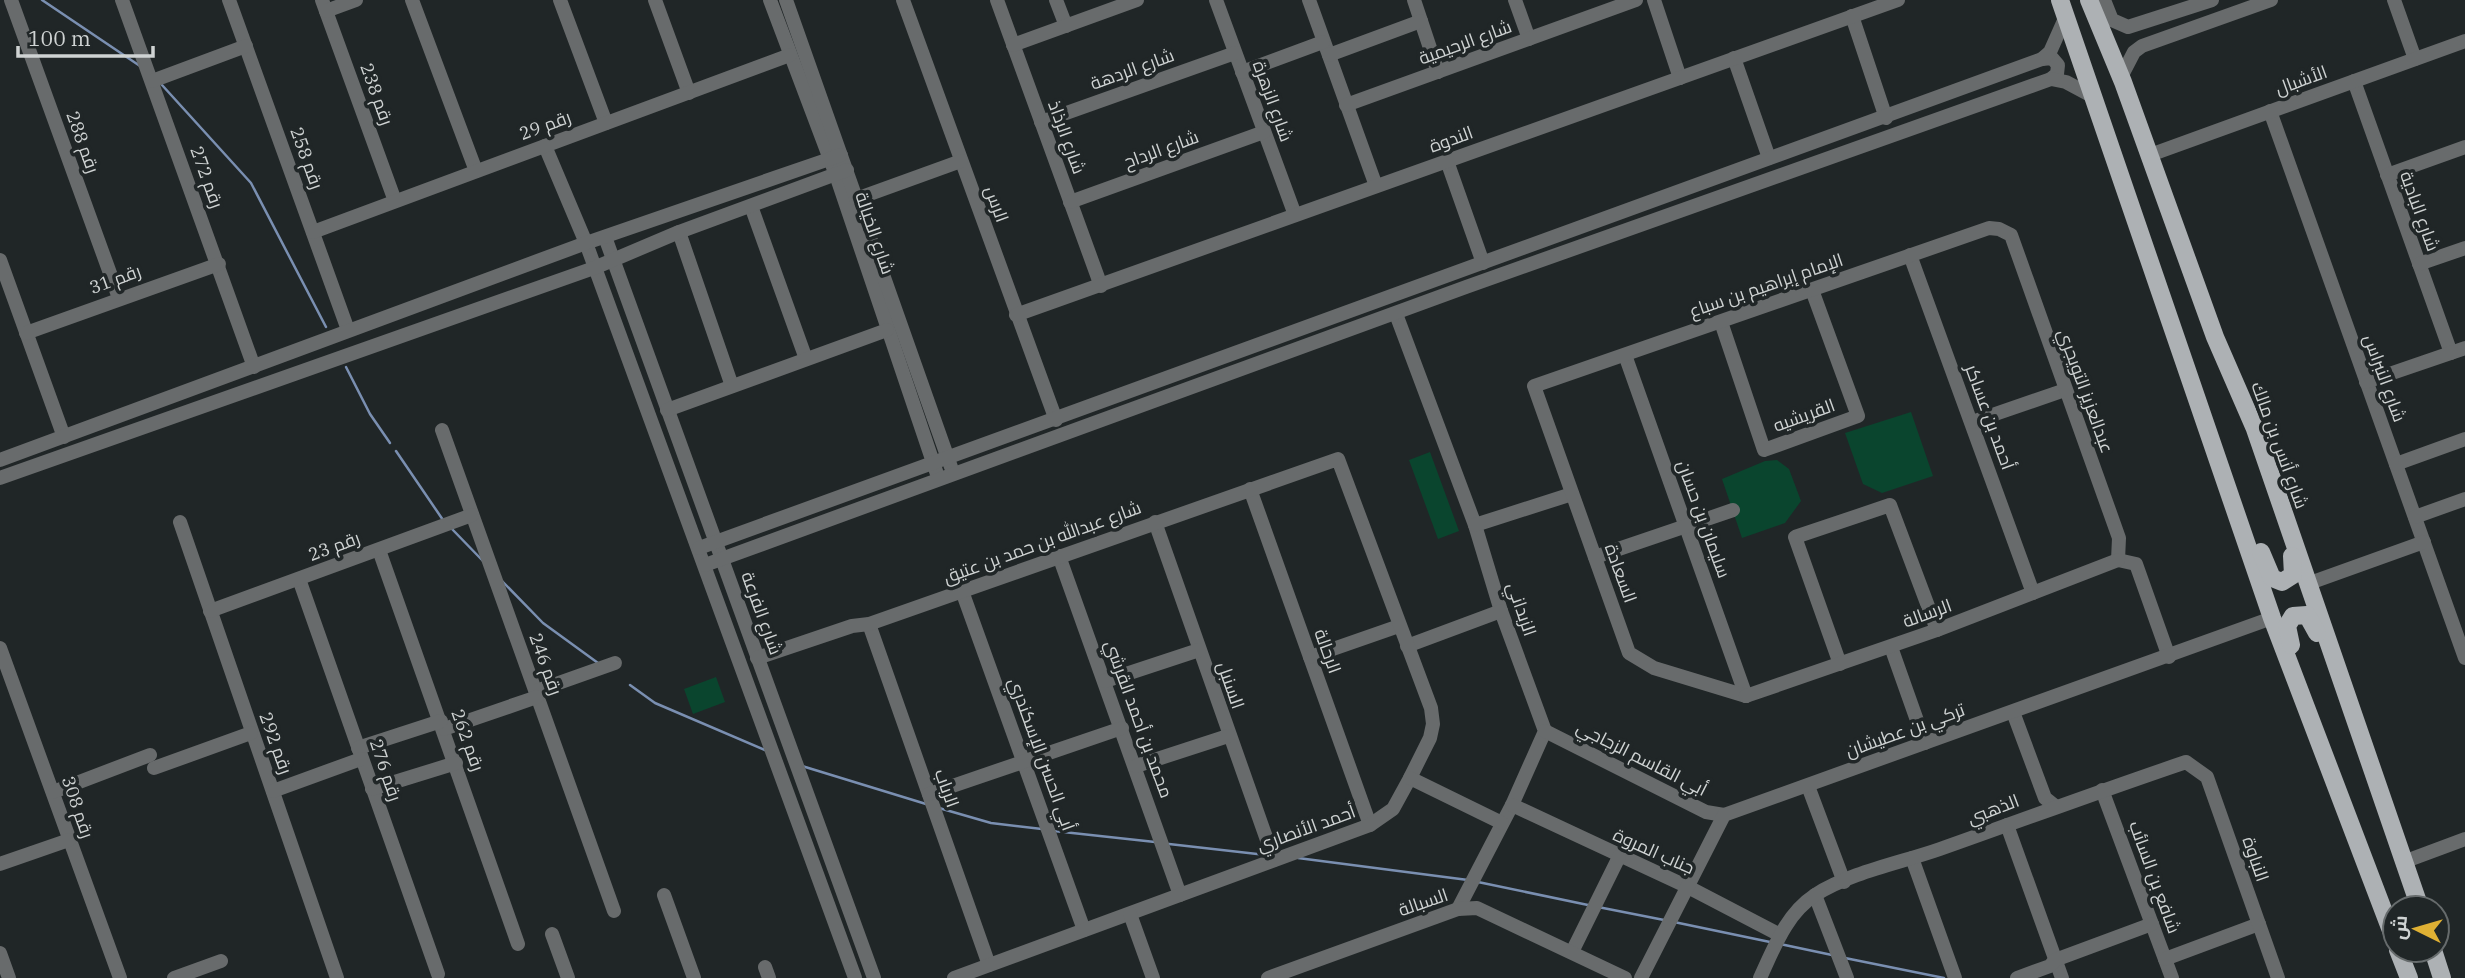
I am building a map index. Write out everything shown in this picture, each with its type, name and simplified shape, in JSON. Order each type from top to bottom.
[{"type":"main road","name":"شارع أنس بن مالك","points":[[2089,0],[2122,77],[2215,337],[2255,429],[2416,894]]},
{"type":"main road","points":[[2063,8],[2272,618],[2381,904]]},
{"type":"main road","points":[[2210,434],[2231,474],[2272,578],[2282,582],[2289,581],[2295,570],[2255,429]]},
{"type":"main road","points":[[2324,751],[2287,630],[2293,616],[2307,615],[2311,620],[2359,729]]},
{"type":"street","points":[[0,4],[11,0]]},
{"type":"street","name":"رقم 288","points":[[11,0],[119,298]]},
{"type":"street","name":"رقم 272","points":[[122,0],[254,367]]},
{"type":"street","name":"رقم 258","points":[[229,0],[348,330]]},
{"type":"street","points":[[324,5],[356,0]]},
{"type":"street","points":[[412,0],[476,171]]},
{"type":"street","points":[[560,0],[606,123]]},
{"type":"street","points":[[655,0],[689,93]]},
{"type":"street","name":"شارع الخيالة","points":[[770,0],[790,55],[825,128]]},
{"type":"street","name":"شارع الخيالة","points":[[786,0],[835,157],[940,435],[940,480]]},
{"type":"street","name":"الرس","points":[[904,0],[1056,420]]},
{"type":"street","name":"شارع الرذاذ","points":[[997,0],[1101,286]]},
{"type":"street","points":[[1056,0],[1066,26]]},
{"type":"street","points":[[1013,45],[1137,0]]},
{"type":"street","name":"شارع الزهرة","points":[[1216,0],[1295,215]]},
{"type":"street","points":[[1309,0],[1376,186]]},
{"type":"street","points":[[1414,0],[1438,72]]},
{"type":"street","points":[[1515,0],[1529,39]]},
{"type":"street","name":"شارع الرحيمية","points":[[1346,104],[1529,39],[1603,6],[1636,0]]},
{"type":"street","points":[[1654,0],[1680,78]]},
{"type":"street","name":"الندوة","points":[[1016,315],[1898,0]]},
{"type":"street","points":[[2042,59],[2050,52],[2063,8],[2053,0]]},
{"type":"street","points":[[2095,0],[2102,28]]},
{"type":"street","points":[[2104,0],[2112,20],[2128,27],[2212,0]]},
{"type":"street","points":[[2122,77],[2134,52],[2142,46],[2271,0]]},
{"type":"street","points":[[2394,0],[2415,59]]},
{"type":"street","name":"رقم 238","points":[[324,5],[395,201]]},
{"type":"street","points":[[1852,16],[1886,118]]},
{"type":"street","points":[[1241,72],[1422,21]]},
{"type":"street","name":"الأشبال","points":[[2150,155],[2465,41]]},
{"type":"street","points":[[152,81],[246,46]]},
{"type":"street","name":"شارع الردهة","points":[[1041,122],[1235,53]]},
{"type":"street","name":"رقم 29","points":[[313,232],[790,55]]},
{"type":"street","points":[[1734,58],[1769,158]]},
{"type":"street","points":[[699,548],[2042,59],[2052,58],[2058,65],[2057,74],[2051,79],[705,565]]},
{"type":"street","points":[[2051,79],[2066,82],[2094,97]]},
{"type":"street","name":"شارع البادية","points":[[2354,81],[2419,264],[2458,350]]},
{"type":"street","name":"شارع النبراس","points":[[2270,111],[2465,657]]},
{"type":"street","name":"شارع الرداح","points":[[1070,202],[1264,132]]},
{"type":"street","name":"شارع الفرعة","points":[[545,146],[586,243],[855,978]]},
{"type":"street","points":[[2387,176],[2465,147]]},
{"type":"street","points":[[0,460],[586,243],[835,157]]},
{"type":"street","points":[[852,199],[961,161]]},
{"type":"street","points":[[1447,161],[1483,263]]},
{"type":"street","points":[[0,478],[594,268],[632,250],[841,173]]},
{"type":"street","points":[[1707,182],[1701,190],[1702,197],[1712,201]]},
{"type":"street","points":[[1681,192],[1688,198],[1688,211]]},
{"type":"street","name":"شارع الخيالة","points":[[852,199],[887,330],[924,436],[941,462],[954,475]]},
{"type":"street","points":[[751,206],[806,359]]},
{"type":"street","name":"الإمام إبراهيم بن سباع","points":[[1534,386],[1989,228],[2011,235]]},
{"type":"street","points":[[626,229],[613,238],[617,249],[632,250]]},
{"type":"street","points":[[679,232],[732,386]]},
{"type":"street","name":"عبدالعزيز التويجري","points":[[2011,235],[2119,538],[2118,560]]},
{"type":"street","name":"شارع الفرعة","points":[[605,237],[874,978]]},
{"type":"street","points":[[2419,264],[2465,247]]},
{"type":"street","points":[[570,250],[584,249],[588,260],[579,272]]},
{"type":"street","name":"أحمد بن عساكر","points":[[1910,255],[2033,593]]},
{"type":"street","points":[[0,260],[64,437]]},
{"type":"street","name":"رقم 31","points":[[26,333],[219,264]]},
{"type":"street","name":"القريشيه","points":[[1721,322],[1764,450],[1858,416],[1812,290]]},
{"type":"street","name":"الزبداني","points":[[1396,314],[1475,525],[1501,611],[1545,731]]},
{"type":"street","points":[[667,410],[887,330]]},
{"type":"street","points":[[2366,382],[2458,350]]},
{"type":"street","name":"سليمان بن حسان","points":[[1625,355],[1746,696]]},
{"type":"street","name":"السعادة","points":[[1534,386],[1629,653],[1654,668],[1746,696]]},
{"type":"street","points":[[1972,422],[2065,390]]},
{"type":"street","name":"رقم 246","points":[[442,430],[614,911]]},
{"type":"street","points":[[924,436],[934,442],[940,435]]},
{"type":"street","points":[[2396,464],[2465,439]]},
{"type":"street","name":"شارع عبدالله بن حمد بن عتيق","points":[[757,658],[852,626],[869,624],[1338,459]]},
{"type":"street","name":"أحمد الأنصاري","points":[[954,978],[1370,825],[1393,809],[1410,778],[1433,724],[1431,708],[1338,459]]},
{"type":"street","name":"الرحالة","points":[[1250,489],[1370,825]]},
{"type":"street","points":[[1475,525],[1572,494]]},
{"type":"street","points":[[2415,517],[2465,499]]},
{"type":"street","points":[[1840,664],[1795,537],[1889,505],[1937,630]]},
{"type":"street","points":[[1595,557],[1732,509]]},
{"type":"street","name":"رقم 23","points":[[210,611],[472,515]]},
{"type":"street","name":"رقم 292","points":[[180,522],[337,978]]},
{"type":"street","name":"السنبل","points":[[1155,522],[1228,736],[1274,860]]},
{"type":"street","points":[[743,531],[729,540],[729,544],[732,549],[751,548]]},
{"type":"street","points":[[2307,584],[2424,542]]},
{"type":"street","name":"رقم 262","points":[[379,550],[518,944]]},
{"type":"street","name":"محمد بن أحمد القرشي","points":[[1059,556],[1180,895]]},
{"type":"street","points":[[2118,560],[2136,564],[2169,657]]},
{"type":"street","name":"الرسالة","points":[[1746,696],[1891,647],[2118,560]]},
{"type":"street","name":"رقم 276","points":[[299,579],[438,974]]},
{"type":"street","name":"أبي الحسن الإسكندري","points":[[961,591],[1025,761],[1084,930]]},
{"type":"street","points":[[1407,646],[1501,611]]},
{"type":"street","name":"تركي بن عطيشان","points":[[1724,815],[2272,618]]},
{"type":"street","name":"الرباب","points":[[869,624],[989,965]]},
{"type":"street","points":[[1310,657],[1399,626]]},
{"type":"street","points":[[1891,647],[1925,743]]},
{"type":"street","name":"رقم 308","points":[[0,648],[120,978]]},
{"type":"street","points":[[1105,681],[1199,650]]},
{"type":"street","points":[[273,791],[359,753],[536,694],[615,663]]},
{"type":"street","points":[[2013,712],[2045,798],[2055,806]]},
{"type":"street","points":[[929,794],[1122,728]]},
{"type":"street","points":[[1458,909],[1512,805],[1545,731]]},
{"type":"street","name":"أبي القاسم الزجاجي","points":[[1545,731],[1706,812],[1724,815]]},
{"type":"street","points":[[53,792],[251,733]]},
{"type":"street","points":[[1136,766],[1228,736]]},
{"type":"street","name":"الذهبي","points":[[1760,978],[1794,912],[1815,895],[1844,882],[2055,806],[2186,762]]},
{"type":"street","name":"النباوة","points":[[2186,762],[2207,777],[2278,978]]},
{"type":"street","points":[[372,789],[456,763]]},
{"type":"street","points":[[1410,778],[1502,823]]},
{"type":"street","points":[[1808,786],[1844,882]]},
{"type":"street","name":"شافع بن السائب","points":[[2102,790],[2172,978]]},
{"type":"street","name":"جناب المروة","points":[[1512,805],[1688,887],[1780,935]]},
{"type":"street","points":[[1641,978],[1724,815]]},
{"type":"street","points":[[2007,825],[2062,978]]},
{"type":"street","points":[[2406,861],[2465,839]]},
{"type":"street","points":[[0,864],[69,840]]},
{"type":"street","points":[[1572,952],[1619,857]]},
{"type":"street","points":[[1912,859],[1955,978]]},
{"type":"street","points":[[664,895],[694,978]]},
{"type":"street","points":[[1815,895],[1847,978]]},
{"type":"street","name":"السبالة","points":[[1272,977],[1458,909],[1477,908],[1625,978]]},
{"type":"street","points":[[1130,914],[1153,978]]},
{"type":"street","points":[[2017,978],[2050,966],[2055,960],[2152,924]]},
{"type":"street","points":[[2165,959],[2259,924]]},
{"type":"street","points":[[552,934],[568,978]]},
{"type":"street","points":[[0,953],[9,978]]},
{"type":"street","points":[[174,978],[221,961]]},
{"type":"green space","points":[[1911,412],[1933,476],[1882,493],[1863,484],[1845,433]]},
{"type":"green space","points":[[1430,452],[1459,531],[1438,539],[1409,460]]},
{"type":"green space","points":[[1777,460],[1789,469],[1801,501],[1785,523],[1742,538],[1722,479],[1765,461]]},
{"type":"green space","points":[[716,677],[725,702],[693,714],[684,689]]},
{"type":"waterway","points":[[42,0],[140,66]]},
{"type":"waterway","points":[[162,85],[251,183],[326,327]]},
{"type":"waterway","points":[[346,367],[370,414],[390,443]]},
{"type":"waterway","points":[[396,451],[443,520]]},
{"type":"waterway","points":[[451,528],[483,561]]},
{"type":"waterway","points":[[502,581],[543,623],[598,663]]},
{"type":"waterway","points":[[630,685],[655,703],[765,750]]},
{"type":"waterway","points":[[802,766],[926,804]]},
{"type":"waterway","points":[[939,808],[991,823],[1042,829]]},
{"type":"waterway","points":[[1054,831],[1155,842]]},
{"type":"waterway","points":[[1169,844],[1266,855]]},
{"type":"waterway","points":[[1298,858],[1468,880]]},
{"type":"waterway","points":[[1478,882],[1588,905]]},
{"type":"waterway","points":[[1598,907],[1664,920]]},
{"type":"waterway","points":[[1674,922],[1770,942]]},
{"type":"waterway","points":[[1780,944],[1832,955]]},
{"type":"waterway","points":[[1845,958],[1944,978]]}]
